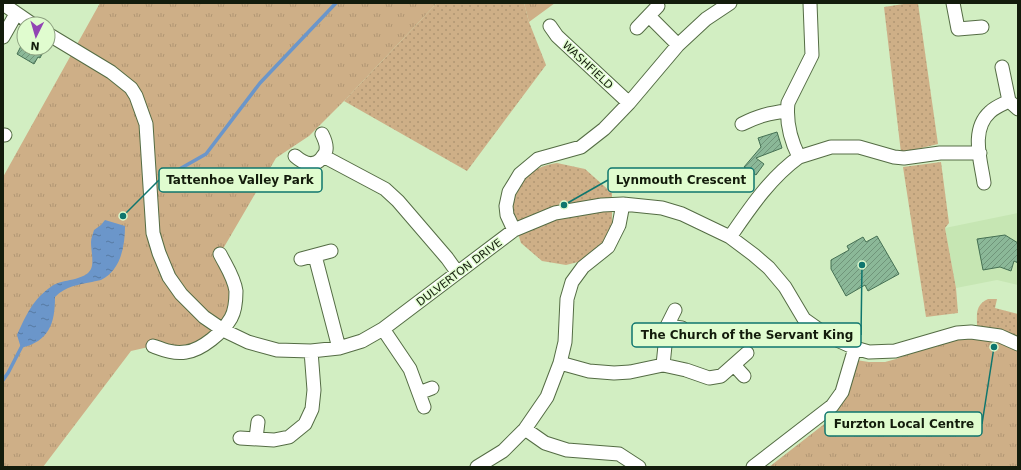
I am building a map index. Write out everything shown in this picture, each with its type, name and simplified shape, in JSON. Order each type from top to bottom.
[{"type":"street","points":[[514,230],[507,215],[506,206],[509,192],[520,174],[538,159],[581,146],[604,129],[629,103],[678,44],[706,19],[730,3]]},
{"type":"street","points":[[799,158],[794,148],[787,111],[788,103],[812,55],[810,3]]},
{"type":"street","points":[[953,3],[958,29],[982,27]]},
{"type":"street","points":[[3,4],[19,16]]},
{"type":"street","points":[[637,28],[658,6]]},
{"type":"street","points":[[3,37],[16,14]]},
{"type":"street","points":[[649,16],[678,44]]},
{"type":"street","name":"WASHFIELD","points":[[550,26],[557,36],[629,103]]},
{"type":"street","name":"DULVERTON DRIVE","points":[[56,39],[111,72],[131,88],[136,96],[146,124],[153,233],[169,277],[181,294],[204,317],[223,330],[248,342],[277,350],[312,351],[339,348],[362,341],[383,329],[514,230],[555,213],[602,205],[623,204],[662,208],[682,214],[730,237],[769,268],[785,287],[804,319],[828,336],[855,348],[869,352],[895,351],[957,333],[971,332],[1000,336],[1018,344]]},
{"type":"street","points":[[984,184],[978,135],[982,122],[989,112],[1013,105],[1002,67]]},
{"type":"street","points":[[742,124],[755,112],[767,114],[787,111]]},
{"type":"street","points":[[295,156],[302,162],[311,164],[318,162],[326,150],[322,134]]},
{"type":"street","points":[[730,237],[756,200],[786,167],[799,158],[831,147],[859,147],[894,157],[904,158],[940,153],[980,152]]},
{"type":"street","points":[[323,156],[385,189],[398,201],[447,258],[457,272]]},
{"type":"street","points":[[477,467],[503,451],[525,429],[547,397],[560,363],[565,342],[567,299],[572,282],[583,267],[608,247],[619,225],[623,204]]},
{"type":"street","points":[[302,259],[331,251]]},
{"type":"street","points":[[153,346],[172,352],[187,352],[204,345],[223,330],[232,316],[236,291],[233,280],[220,254]]},
{"type":"street","points":[[316,256],[339,348]]},
{"type":"street","points":[[663,365],[667,326],[675,310]]},
{"type":"street","points":[[667,326],[682,328]]},
{"type":"street","points":[[383,329],[410,369],[424,407]]},
{"type":"street","points":[[753,467],[832,406],[842,392],[855,348]]},
{"type":"street","points":[[240,438],[274,440],[289,437],[305,424],[312,409],[314,390],[312,351]]},
{"type":"street","points":[[560,363],[589,371],[614,373],[630,372],[663,365],[686,370],[709,378],[721,376],[747,353]]},
{"type":"street","points":[[734,365],[744,376]]},
{"type":"street","points":[[419,393],[432,388]]},
{"type":"street","points":[[256,438],[258,422]]},
{"type":"street","points":[[525,429],[545,443],[567,450],[619,454],[639,467]]},
{"type":"shaded area","points":[[1018,213],[1018,285],[997,280],[956,288],[945,228]]},
{"type":"green space","points":[[100,3],[437,3],[309,136],[276,158],[220,254],[233,280],[232,316],[187,352],[153,346],[131,351],[43,467],[3,467],[3,177]]},
{"type":"green space","points":[[437,3],[524,3],[529,22],[546,65],[467,171],[344,101]]},
{"type":"green space","points":[[524,3],[555,3],[529,22]]},
{"type":"green space","points":[[918,3],[938,144],[901,153],[884,7]]},
{"type":"green space","points":[[941,162],[949,223],[945,228],[956,288],[958,313],[926,317],[903,167]]},
{"type":"green space","points":[[557,163],[585,169],[612,193],[612,230],[601,248],[582,261],[566,265],[542,261],[521,243],[510,208],[526,178],[538,168]]},
{"type":"green space","points":[[988,299],[997,299],[995,308],[1018,314],[1018,337],[1005,331],[977,326],[977,314],[979,307]]},
{"type":"green space","points":[[965,336],[998,342],[1018,350],[1018,467],[769,467],[832,418],[842,401],[856,360],[885,362],[949,338]]},
{"type":"water","points":[[105,220],[125,226],[123,249],[117,264],[108,276],[101,280],[72,286],[59,293],[55,297],[52,323],[44,336],[38,341],[21,348],[17,335],[27,314],[40,296],[52,286],[84,276],[91,269],[91,242],[94,230]]},
{"type":"building","points":[[20,56],[41,56],[40,58],[38,57],[34,64]]},
{"type":"building","points":[[777,132],[782,148],[756,158],[764,164],[756,175],[744,167],[761,147],[758,138]]},
{"type":"building","points":[[1005,235],[1018,243],[1018,263],[1014,261],[1011,271],[1000,267],[983,270],[977,239]]},
{"type":"building","points":[[877,236],[899,274],[868,291],[865,285],[846,296],[831,269],[831,260],[849,250],[847,246],[863,237],[866,242]]},
{"type":"waterway","points":[[169,175],[206,154],[260,83],[336,3]]},
{"type":"waterway","points":[[3,380],[23,344]]},
{"type":"place","name":"Lynmouth Crescent","points":[[564,205]]},
{"type":"place","name":"Tattenhoe Valley Park","points":[[123,216]]},
{"type":"place","name":"The Church of the Servant King","points":[[862,265]]},
{"type":"place","name":"Furzton Local Centre","points":[[994,347]]}]
